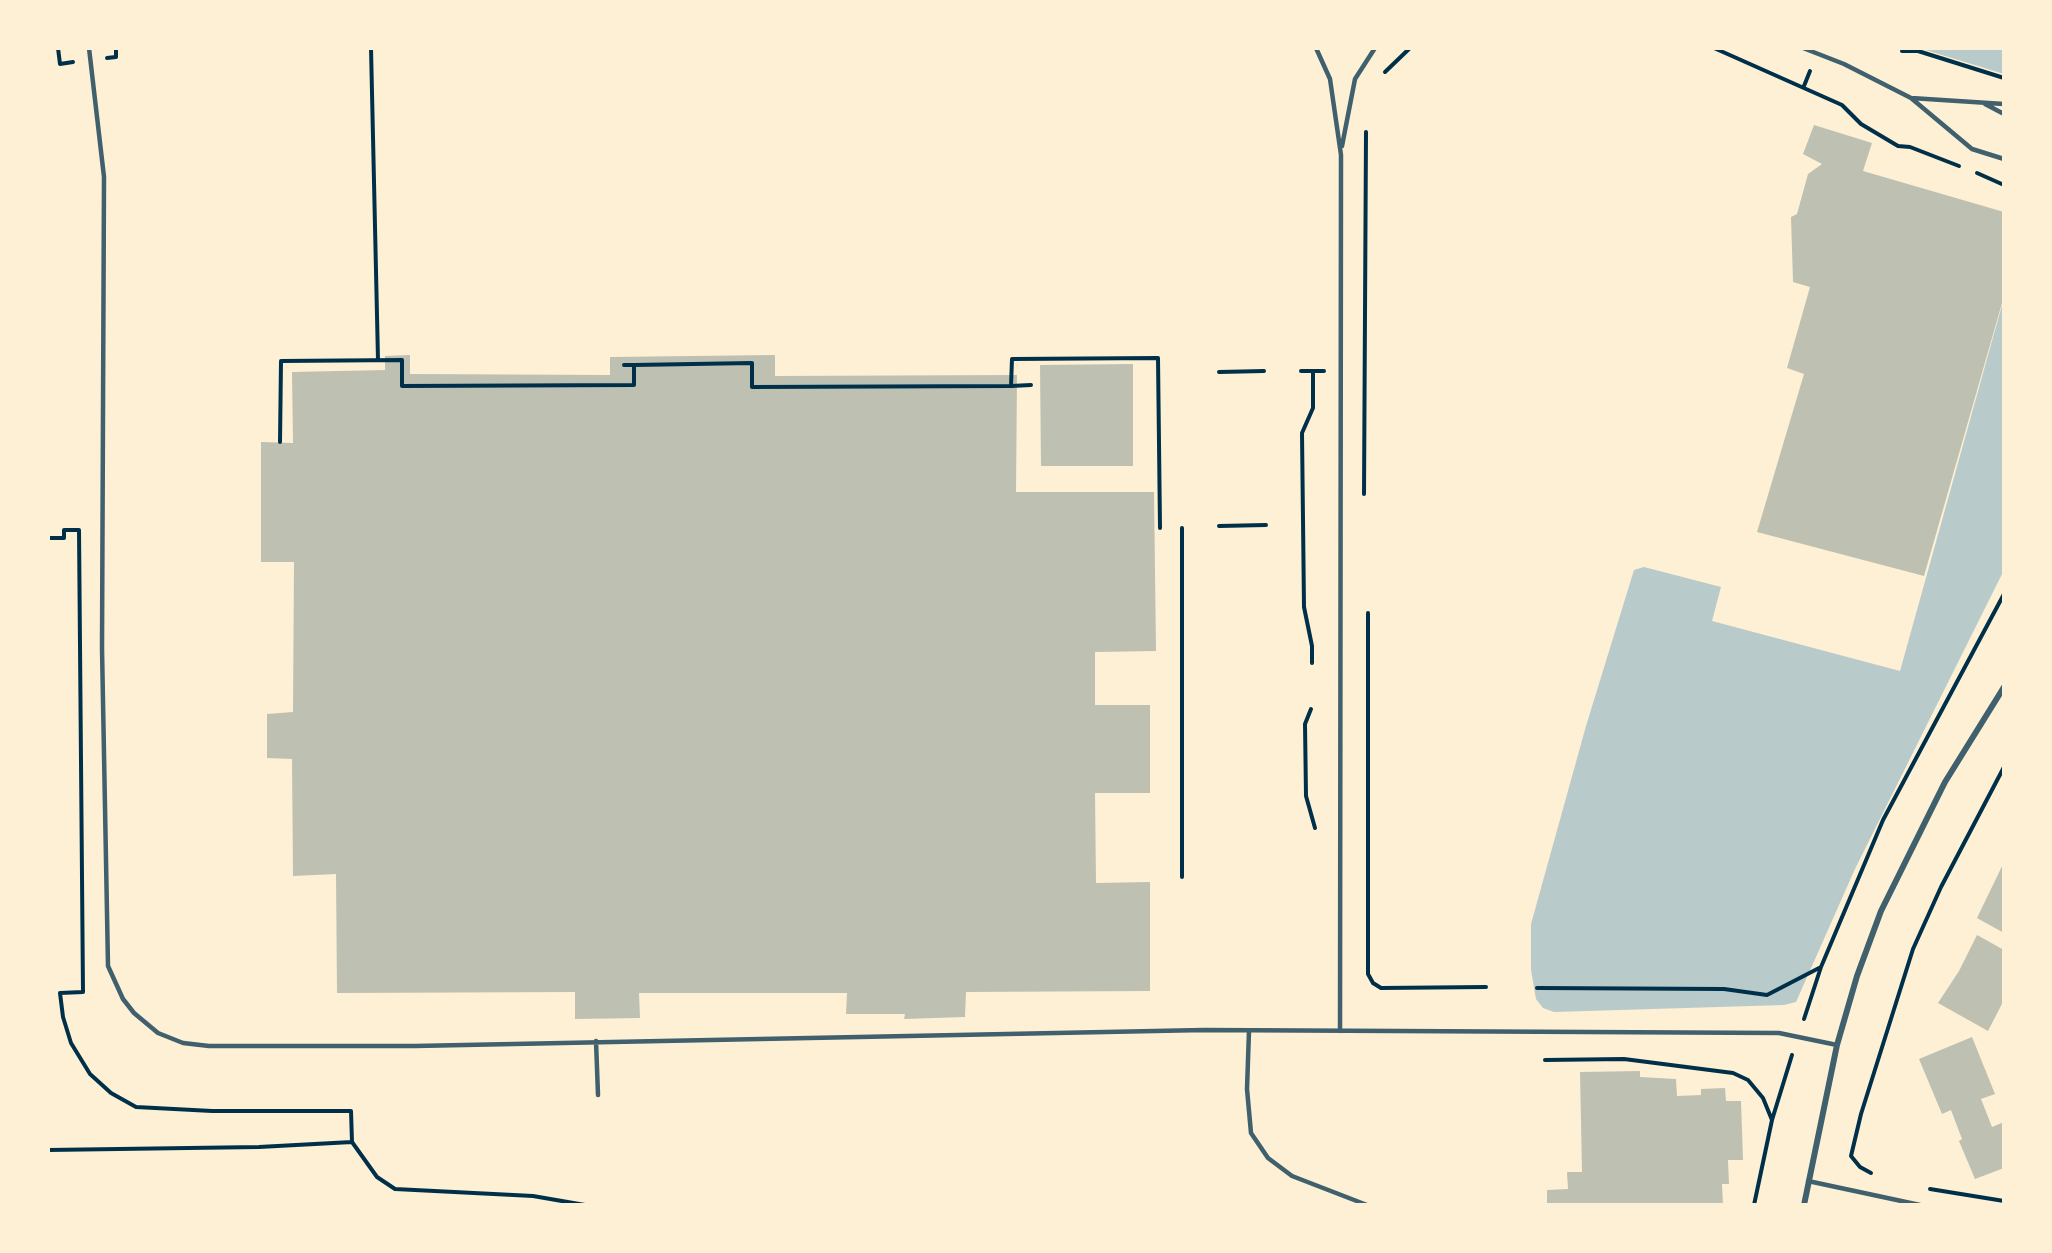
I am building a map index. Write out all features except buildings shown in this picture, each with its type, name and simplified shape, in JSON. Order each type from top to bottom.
[{"type":"street","points":[[1804,1205],[1837,1045],[1857,976],[1881,911],[1945,782],[2004,687]]},
{"type":"lane","points":[[88,48],[104,177],[105,868],[108,966],[123,999],[146,1025],[171,1040],[201,1045],[415,1046],[1249,1030],[1779,1033],[1837,1045]]},
{"type":"lane","points":[[1316,48],[1330,79],[1341,154],[1340,1031]]},
{"type":"lane","points":[[1341,154],[1355,79],[1376,48]]},
{"type":"lane","points":[[1803,48],[1844,64],[1911,98],[1972,149],[2004,159]]},
{"type":"lane","points":[[1911,98],[2004,104]]},
{"type":"lane","points":[[1980,101],[2004,114]]},
{"type":"lane","points":[[1249,1030],[1247,1089],[1251,1133],[1268,1158],[1292,1176],[1367,1205]]},
{"type":"lane","points":[[596,1041],[598,1095]]},
{"type":"lane","points":[[1808,1181],[1920,1205]]},
{"type":"path","points":[[371,48],[378,360]]},
{"type":"path","points":[[1382,75],[1410,48]]},
{"type":"path","points":[[1714,48],[1842,105],[1861,124],[1898,146],[1910,147],[1964,168]]},
{"type":"path","points":[[1902,51],[1918,51],[2004,78]]},
{"type":"path","points":[[1364,494],[1366,130]]},
{"type":"path","points":[[1974,172],[2004,185]]},
{"type":"path","points":[[1011,386],[1012,359],[1158,358],[1160,528]]},
{"type":"path","points":[[280,442],[281,361],[402,360],[402,386],[634,385],[634,365]]},
{"type":"path","points":[[624,365],[752,363],[752,387],[1031,385]]},
{"type":"path","points":[[1219,372],[1264,371]]},
{"type":"path","points":[[1301,371],[1325,371]]},
{"type":"path","points":[[1312,663],[1312,646],[1304,607],[1302,433],[1313,408],[1313,371]]},
{"type":"path","points":[[1219,526],[1266,525]]},
{"type":"path","points":[[1182,528],[1182,877]]},
{"type":"path","points":[[48,538],[64,538],[64,530],[79,530],[83,992],[60,993],[65,1024],[77,1056],[90,1074],[111,1093],[136,1107],[212,1111],[351,1111],[352,1142],[377,1178],[395,1189],[533,1196],[585,1205]]},
{"type":"path","points":[[1537,988],[1724,989],[1767,995],[1821,967],[1883,820],[2004,594]]},
{"type":"path","points":[[1368,613],[1368,974],[1373,983],[1381,988],[1486,987]]},
{"type":"path","points":[[1311,709],[1305,724],[1306,796],[1315,828]]},
{"type":"path","points":[[1851,1156],[1861,1114],[1913,948],[1941,887],[2004,767]]},
{"type":"path","points":[[1545,1060],[1624,1059],[1733,1073],[1748,1080],[1763,1098],[1772,1120],[1754,1205]]},
{"type":"path","points":[[48,1150],[259,1147],[352,1142]]},
{"type":"shaded area","points":[[1919,48],[2004,48],[2004,74]]},
{"type":"shaded area","points":[[2004,298],[2004,570],[1855,869],[1796,1002],[1784,1005],[1554,1012],[1543,1008],[1536,999],[1531,970],[1531,924],[1586,726],[1634,570],[1644,567],[1721,587],[1712,621],[1900,671]]}]
